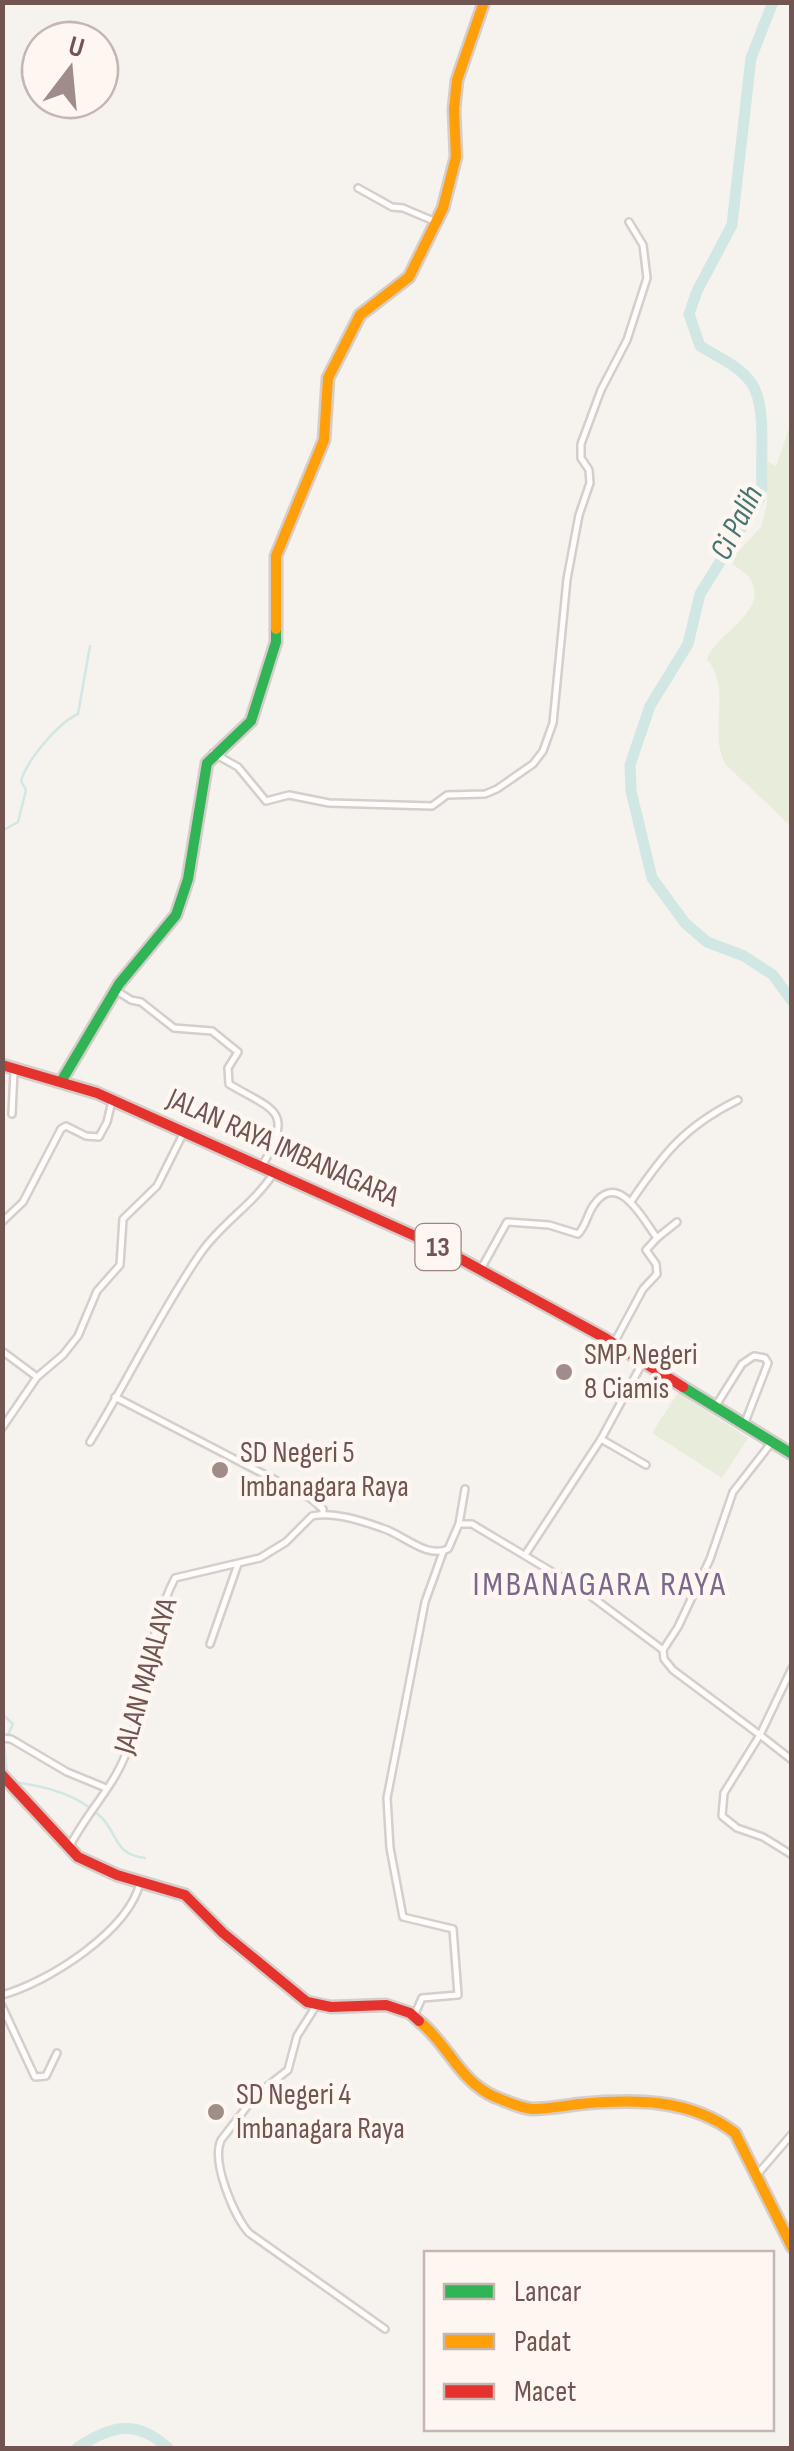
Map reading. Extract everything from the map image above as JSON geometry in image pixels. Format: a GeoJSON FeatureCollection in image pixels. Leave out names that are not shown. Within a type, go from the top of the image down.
{"type":"FeatureCollection","features":[{"type":"Feature","properties":{"kind":"main road"},"geometry":{"type":"LineString","coordinates":[[62,1080],[117,990],[178,910],[189,874],[201,788],[213,753],[251,721],[274,650],[278,626],[276,556],[324,440],[326,389],[333,364],[360,315],[409,277],[436,222],[449,190],[456,157],[456,80],[484,2]]}},
{"type":"Feature","properties":{"kind":"main road","name":"JALAN RAYA IMBANAGARA"},"geometry":{"type":"LineString","coordinates":[[8,1067],[62,1080],[112,1099],[481,1269],[614,1343],[792,1454]]}},
{"type":"Feature","properties":{"kind":"main road"},"geometry":{"type":"LineString","coordinates":[[2,1775],[69,1848],[89,1864],[185,1896],[296,1995],[316,2006],[401,2008],[435,2033],[469,2081],[491,2095],[529,2109],[636,2101],[685,2106],[730,2128],[792,2247]]}},
{"type":"Feature","properties":{"kind":"street"},"geometry":{"type":"LineString","coordinates":[[358,188],[392,207],[436,222]]}},
{"type":"Feature","properties":{"kind":"street"},"geometry":{"type":"LineString","coordinates":[[213,753],[238,767],[266,801],[293,795],[329,804],[432,806],[447,795],[486,794],[538,758],[553,723],[567,579],[591,476],[581,458],[581,444],[601,390],[627,340],[646,278],[643,246],[629,222]]}},
{"type":"Feature","properties":{"kind":"street"},"geometry":{"type":"LineString","coordinates":[[117,990],[130,1000],[141,1002],[174,1028],[212,1031],[237,1050],[227,1074],[229,1084],[273,1108],[277,1118],[277,1135],[262,1166]]}},
{"type":"Feature","properties":{"kind":"street"},"geometry":{"type":"LineString","coordinates":[[8,1067],[12,1114]]}},
{"type":"Feature","properties":{"kind":"street"},"geometry":{"type":"LineString","coordinates":[[2,1222],[23,1202],[61,1128],[99,1136],[108,1122],[112,1099]]}},
{"type":"Feature","properties":{"kind":"street"},"geometry":{"type":"LineString","coordinates":[[632,1200],[671,1145],[704,1118],[738,1100]]}},
{"type":"Feature","properties":{"kind":"street"},"geometry":{"type":"LineString","coordinates":[[2,1428],[37,1377],[64,1355],[78,1336],[97,1291],[120,1266],[123,1219],[157,1186],[184,1131]]}},
{"type":"Feature","properties":{"kind":"street"},"geometry":{"type":"LineString","coordinates":[[90,1442],[114,1396],[212,1238],[256,1198],[274,1171]]}},
{"type":"Feature","properties":{"kind":"street"},"geometry":{"type":"LineString","coordinates":[[481,1269],[507,1222],[549,1225],[578,1234],[595,1202],[617,1194],[632,1200],[657,1238]]}},
{"type":"Feature","properties":{"kind":"street"},"geometry":{"type":"LineString","coordinates":[[614,1343],[643,1288],[657,1274],[656,1264],[646,1250],[677,1222]]}},
{"type":"Feature","properties":{"kind":"street"},"geometry":{"type":"LineString","coordinates":[[2,1350],[37,1377]]}},
{"type":"Feature","properties":{"kind":"street"},"geometry":{"type":"LineString","coordinates":[[715,1407],[742,1364],[754,1356],[765,1358],[768,1363],[744,1425]]}},
{"type":"Feature","properties":{"kind":"street"},"geometry":{"type":"LineString","coordinates":[[525,1555],[600,1439],[643,1362]]}},
{"type":"Feature","properties":{"kind":"street"},"geometry":{"type":"LineString","coordinates":[[114,1396],[310,1498],[323,1509],[323,1514],[383,1528],[418,1546],[443,1552]]}},
{"type":"Feature","properties":{"kind":"street"},"geometry":{"type":"LineString","coordinates":[[600,1439],[646,1466]]}},
{"type":"Feature","properties":{"kind":"street"},"geometry":{"type":"LineString","coordinates":[[772,1442],[733,1492],[710,1559],[663,1650],[664,1659],[673,1670],[792,1760]]}},
{"type":"Feature","properties":{"kind":"street"},"geometry":{"type":"LineString","coordinates":[[414,2016],[422,1998],[458,1996],[453,1929],[403,1917],[387,1819],[391,1773],[424,1606],[443,1552],[459,1524],[465,1490]]}},
{"type":"Feature","properties":{"kind":"street","name":"JALAN MAJALAYA"},"geometry":{"type":"LineString","coordinates":[[69,1848],[128,1748],[173,1582],[186,1573],[238,1564],[275,1550],[312,1516],[323,1514]]}},
{"type":"Feature","properties":{"kind":"street"},"geometry":{"type":"LineString","coordinates":[[459,1524],[478,1526],[525,1555],[663,1650]]}},
{"type":"Feature","properties":{"kind":"street"},"geometry":{"type":"LineString","coordinates":[[210,1644],[238,1564]]}},
{"type":"Feature","properties":{"kind":"street"},"geometry":{"type":"LineString","coordinates":[[792,1668],[760,1735],[724,1793],[722,1816],[737,1828],[763,1836],[792,1855]]}},
{"type":"Feature","properties":{"kind":"street"},"geometry":{"type":"LineString","coordinates":[[5,1738],[106,1788]]}},
{"type":"Feature","properties":{"kind":"street"},"geometry":{"type":"LineString","coordinates":[[2,1994],[37,1984],[78,1957],[120,1918],[138,1893],[140,1883]]}},
{"type":"Feature","properties":{"kind":"street"},"geometry":{"type":"LineString","coordinates":[[2,2006],[35,2077],[46,2076],[56,2052]]}},
{"type":"Feature","properties":{"kind":"street"},"geometry":{"type":"LineString","coordinates":[[316,2006],[297,2036],[288,2070],[247,2104],[220,2140],[220,2168],[240,2224],[247,2231],[385,2329]]}},
{"type":"Feature","properties":{"kind":"street"},"geometry":{"type":"LineString","coordinates":[[756,2176],[792,2134]]}},
{"type":"Feature","properties":{"kind":"green space"},"geometry":{"type":"Polygon","coordinates":[[[791,423],[791,826],[726,765],[719,739],[718,684],[707,659],[753,602],[751,580],[733,564],[733,557],[761,527],[767,504],[766,461],[776,466],[791,423]]]}},
{"type":"Feature","properties":{"kind":"green space"},"geometry":{"type":"Polygon","coordinates":[[[678,1393],[748,1438],[722,1478],[652,1433],[678,1393]]]}},
{"type":"Feature","properties":{"kind":"waterway","name":"Ci Palih"},"geometry":{"type":"LineString","coordinates":[[773,2],[751,58],[732,225],[689,314],[700,346],[741,372],[757,394],[762,488],[760,498],[700,594],[688,644],[650,706],[630,765],[631,791],[652,878],[685,923],[707,942],[744,956],[773,975],[792,1001]]}},
{"type":"Feature","properties":{"kind":"waterway"},"geometry":{"type":"LineString","coordinates":[[2,831],[18,822],[26,790],[21,781],[36,753],[78,714],[90,646]]}},
{"type":"Feature","properties":{"kind":"waterway"},"geometry":{"type":"LineString","coordinates":[[2,1714],[13,1724],[4,1743],[7,1775]]}},
{"type":"Feature","properties":{"kind":"waterway"},"geometry":{"type":"LineString","coordinates":[[11,1782],[46,1788],[80,1801],[100,1816],[122,1848],[145,1858]]}},
{"type":"Feature","properties":{"kind":"waterway"},"geometry":{"type":"LineString","coordinates":[[77,2448],[101,2434],[123,2428],[145,2432],[168,2448]]}},
{"type":"Feature","properties":{"kind":"traffic: fast"},"geometry":{"type":"LineString","coordinates":[[62,1080],[119,984],[176,915],[188,879],[207,763],[251,721],[276,642],[276,629]]}},
{"type":"Feature","properties":{"kind":"traffic: fast"},"geometry":{"type":"LineString","coordinates":[[683,1387],[792,1454]]}},
{"type":"Feature","properties":{"kind":"traffic: slow"},"geometry":{"type":"LineString","coordinates":[[276,629],[276,556],[324,440],[328,378],[360,315],[409,277],[443,208],[456,157],[457,80],[484,2]]}},
{"type":"Feature","properties":{"kind":"traffic: slow"},"geometry":{"type":"LineString","coordinates":[[419,2021],[472,2082],[518,2106],[538,2109],[640,2102],[680,2107],[718,2122],[735,2133],[792,2247]]}},
{"type":"Feature","properties":{"kind":"traffic: jam"},"geometry":{"type":"LineString","coordinates":[[2,1065],[97,1093],[435,1245],[605,1338],[683,1387]]}},
{"type":"Feature","properties":{"kind":"traffic: jam"},"geometry":{"type":"LineString","coordinates":[[2,1775],[78,1857],[117,1875],[185,1895],[223,1933],[307,2002],[331,2007],[386,2005],[410,2013],[419,2021]]}},
{"type":"Feature","properties":{"kind":"place","name":"SMP Negeri 8 Ciamis"},"geometry":{"type":"Point","coordinates":[564,1372]}},
{"type":"Feature","properties":{"kind":"place","name":"SD Negeri 5 Imbanagara Raya"},"geometry":{"type":"Point","coordinates":[220,1470]}},
{"type":"Feature","properties":{"kind":"place","name":"SD Negeri 4 Imbanagara Raya"},"geometry":{"type":"Point","coordinates":[216,2112]}},
{"type":"Feature","properties":{"kind":"district","name":"IMBANAGARA RAYA"},"geometry":{"type":"Point","coordinates":[600,1584]}}]}
